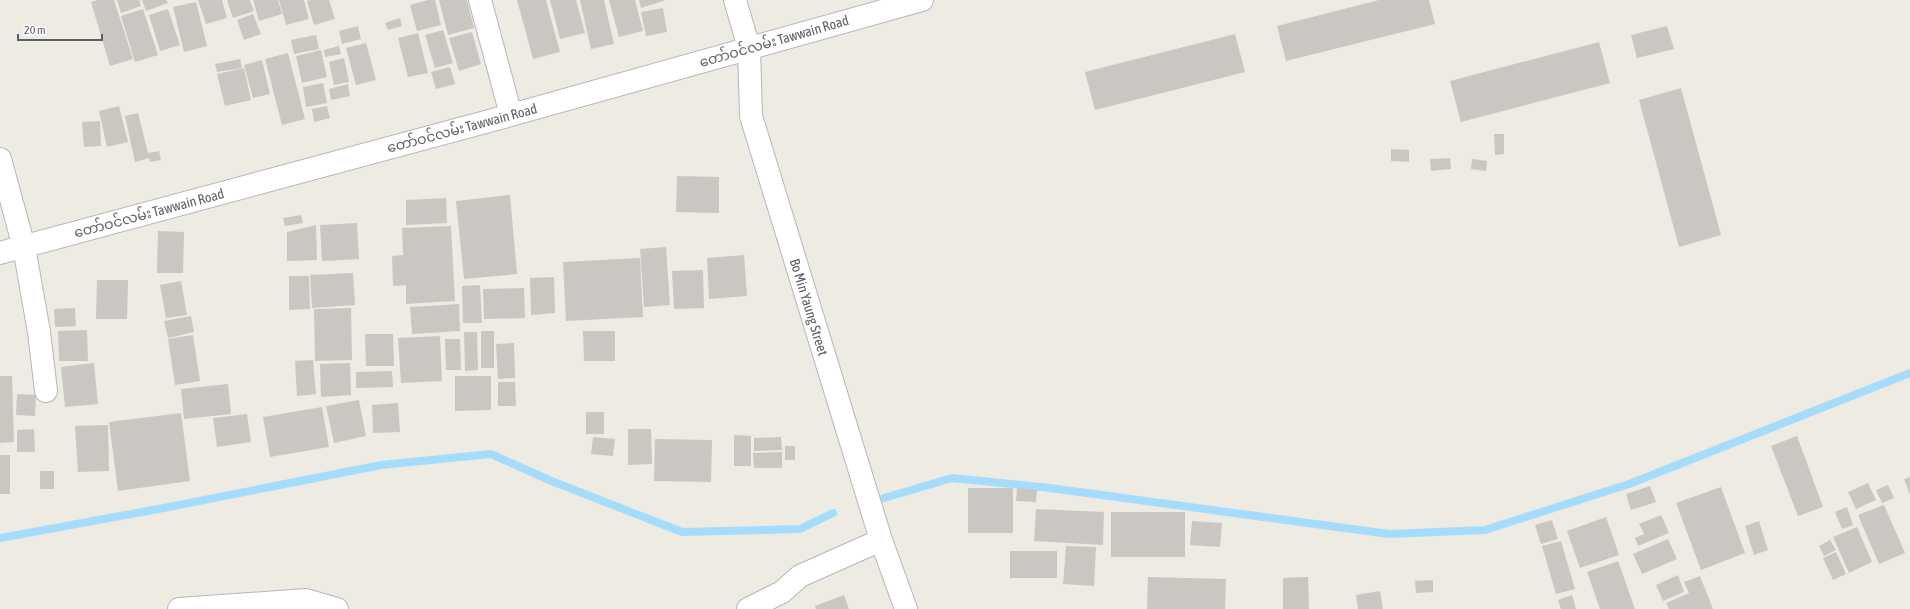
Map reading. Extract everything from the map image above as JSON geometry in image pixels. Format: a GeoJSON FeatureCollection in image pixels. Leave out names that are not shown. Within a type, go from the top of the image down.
{"type":"FeatureCollection","features":[{"type":"Feature","properties":{"kind":"street"},"geometry":{"type":"LineString","coordinates":[[480,0],[511,115]]}},
{"type":"Feature","properties":{"kind":"street","name":"Bo Min Yaung Street"},"geometry":{"type":"LineString","coordinates":[[735,0],[749,48],[751,116],[881,540],[906,609]]}},
{"type":"Feature","properties":{"kind":"street","name":"တော်ဝင်လမ်း Tawwain Road"},"geometry":{"type":"LineString","coordinates":[[0,253],[511,115],[922,0]]}},
{"type":"Feature","properties":{"kind":"street"},"geometry":{"type":"LineString","coordinates":[[0,159],[24,247],[39,332],[46,391]]}},
{"type":"Feature","properties":{"kind":"street"},"geometry":{"type":"LineString","coordinates":[[748,609],[782,592],[800,576],[881,540]]}},
{"type":"Feature","properties":{"kind":"street"},"geometry":{"type":"LineString","coordinates":[[179,609],[306,600],[336,609]]}},
{"type":"Feature","properties":{"kind":"building"},"geometry":{"type":"Polygon","coordinates":[[[98,0],[114,0],[133,59],[110,66],[91,2],[98,0]]]}},
{"type":"Feature","properties":{"kind":"building"},"geometry":{"type":"Polygon","coordinates":[[[117,0],[139,0],[141,6],[121,13],[117,0]]]}},
{"type":"Feature","properties":{"kind":"building"},"geometry":{"type":"Polygon","coordinates":[[[142,0],[166,0],[168,3],[146,11],[142,0]]]}},
{"type":"Feature","properties":{"kind":"building"},"geometry":{"type":"Polygon","coordinates":[[[198,0],[222,0],[227,18],[206,24],[198,0]]]}},
{"type":"Feature","properties":{"kind":"building"},"geometry":{"type":"Polygon","coordinates":[[[227,0],[250,0],[254,11],[233,18],[227,0]]]}},
{"type":"Feature","properties":{"kind":"building"},"geometry":{"type":"Polygon","coordinates":[[[253,0],[278,0],[282,14],[259,21],[253,0]]]}},
{"type":"Feature","properties":{"kind":"building"},"geometry":{"type":"Polygon","coordinates":[[[279,0],[304,0],[309,19],[286,25],[279,0]]]}},
{"type":"Feature","properties":{"kind":"building"},"geometry":{"type":"Polygon","coordinates":[[[329,0],[335,19],[314,25],[307,1],[329,0]]]}},
{"type":"Feature","properties":{"kind":"building"},"geometry":{"type":"Polygon","coordinates":[[[428,0],[435,0],[441,25],[417,31],[410,5],[428,0]]]}},
{"type":"Feature","properties":{"kind":"building"},"geometry":{"type":"Polygon","coordinates":[[[439,0],[467,0],[474,28],[448,35],[439,0]]]}},
{"type":"Feature","properties":{"kind":"building"},"geometry":{"type":"Polygon","coordinates":[[[517,0],[546,0],[560,52],[533,59],[517,0]]]}},
{"type":"Feature","properties":{"kind":"building"},"geometry":{"type":"Polygon","coordinates":[[[550,0],[576,0],[585,33],[560,39],[550,0]]]}},
{"type":"Feature","properties":{"kind":"building"},"geometry":{"type":"Polygon","coordinates":[[[580,0],[604,0],[614,44],[591,49],[580,0]]]}},
{"type":"Feature","properties":{"kind":"building"},"geometry":{"type":"Polygon","coordinates":[[[609,0],[635,0],[643,31],[619,37],[609,0]]]}},
{"type":"Feature","properties":{"kind":"building"},"geometry":{"type":"Polygon","coordinates":[[[639,0],[666,0],[641,8],[639,0]]]}},
{"type":"Feature","properties":{"kind":"building"},"geometry":{"type":"Polygon","coordinates":[[[1379,0],[1429,0],[1435,24],[1286,61],[1277,26],[1379,0]]]}},
{"type":"Feature","properties":{"kind":"building"},"geometry":{"type":"Polygon","coordinates":[[[196,2],[207,46],[184,52],[173,7],[196,2]]]}},
{"type":"Feature","properties":{"kind":"building"},"geometry":{"type":"Polygon","coordinates":[[[663,8],[667,32],[646,36],[641,12],[663,8]]]}},
{"type":"Feature","properties":{"kind":"building"},"geometry":{"type":"Polygon","coordinates":[[[143,9],[158,55],[135,62],[121,16],[143,9]]]}},
{"type":"Feature","properties":{"kind":"building"},"geometry":{"type":"Polygon","coordinates":[[[168,9],[180,45],[160,51],[149,15],[168,9]]]}},
{"type":"Feature","properties":{"kind":"building"},"geometry":{"type":"Polygon","coordinates":[[[253,14],[261,34],[244,40],[237,20],[253,14]]]}},
{"type":"Feature","properties":{"kind":"building"},"geometry":{"type":"Polygon","coordinates":[[[400,18],[402,26],[388,30],[385,23],[400,18]]]}},
{"type":"Feature","properties":{"kind":"building"},"geometry":{"type":"Polygon","coordinates":[[[358,26],[361,39],[342,44],[339,31],[358,26]]]}},
{"type":"Feature","properties":{"kind":"building"},"geometry":{"type":"Polygon","coordinates":[[[1667,26],[1674,49],[1637,58],[1631,35],[1667,26]]]}},
{"type":"Feature","properties":{"kind":"building"},"geometry":{"type":"Polygon","coordinates":[[[443,30],[453,63],[435,68],[425,35],[443,30]]]}},
{"type":"Feature","properties":{"kind":"building"},"geometry":{"type":"Polygon","coordinates":[[[472,32],[481,64],[459,71],[449,38],[472,32]]]}},
{"type":"Feature","properties":{"kind":"building"},"geometry":{"type":"Polygon","coordinates":[[[418,33],[428,73],[408,77],[398,38],[418,33]]]}},
{"type":"Feature","properties":{"kind":"building"},"geometry":{"type":"Polygon","coordinates":[[[1235,34],[1245,72],[1095,110],[1085,72],[1235,34]]]}},
{"type":"Feature","properties":{"kind":"building"},"geometry":{"type":"Polygon","coordinates":[[[316,35],[319,49],[294,54],[291,40],[316,35]]]}},
{"type":"Feature","properties":{"kind":"building"},"geometry":{"type":"Polygon","coordinates":[[[1599,42],[1610,83],[1461,122],[1450,81],[1599,42]]]}},
{"type":"Feature","properties":{"kind":"building"},"geometry":{"type":"Polygon","coordinates":[[[366,43],[376,80],[356,85],[346,48],[366,43]]]}},
{"type":"Feature","properties":{"kind":"building"},"geometry":{"type":"Polygon","coordinates":[[[339,46],[341,54],[325,57],[324,50],[339,46]]]}},
{"type":"Feature","properties":{"kind":"building"},"geometry":{"type":"Polygon","coordinates":[[[321,50],[327,77],[302,83],[296,56],[321,50]]]}},
{"type":"Feature","properties":{"kind":"building"},"geometry":{"type":"Polygon","coordinates":[[[288,53],[305,119],[282,125],[265,59],[288,53]]]}},
{"type":"Feature","properties":{"kind":"building"},"geometry":{"type":"Polygon","coordinates":[[[344,58],[349,82],[334,85],[329,62],[344,58]]]}},
{"type":"Feature","properties":{"kind":"building"},"geometry":{"type":"Polygon","coordinates":[[[240,59],[242,68],[217,72],[215,64],[240,59]]]}},
{"type":"Feature","properties":{"kind":"building"},"geometry":{"type":"Polygon","coordinates":[[[262,60],[270,94],[253,98],[244,65],[262,60]]]}},
{"type":"Feature","properties":{"kind":"building"},"geometry":{"type":"Polygon","coordinates":[[[450,67],[455,84],[436,89],[431,72],[450,67]]]}},
{"type":"Feature","properties":{"kind":"building"},"geometry":{"type":"Polygon","coordinates":[[[244,68],[251,100],[225,106],[217,74],[244,68]]]}},
{"type":"Feature","properties":{"kind":"building"},"geometry":{"type":"Polygon","coordinates":[[[323,83],[327,103],[306,107],[303,87],[323,83]]]}},
{"type":"Feature","properties":{"kind":"building"},"geometry":{"type":"Polygon","coordinates":[[[348,84],[350,96],[331,100],[329,89],[348,84]]]}},
{"type":"Feature","properties":{"kind":"building"},"geometry":{"type":"Polygon","coordinates":[[[1681,88],[1721,235],[1679,247],[1639,100],[1681,88]]]}},
{"type":"Feature","properties":{"kind":"building"},"geometry":{"type":"Polygon","coordinates":[[[119,106],[128,142],[107,147],[99,111],[119,106]]]}},
{"type":"Feature","properties":{"kind":"building"},"geometry":{"type":"Polygon","coordinates":[[[327,106],[330,118],[314,122],[312,109],[327,106]]]}},
{"type":"Feature","properties":{"kind":"building"},"geometry":{"type":"Polygon","coordinates":[[[138,113],[148,153],[159,151],[161,160],[150,162],[149,158],[135,162],[125,116],[138,113]]]}},
{"type":"Feature","properties":{"kind":"building"},"geometry":{"type":"Polygon","coordinates":[[[100,121],[101,146],[84,147],[82,122],[100,121]]]}},
{"type":"Feature","properties":{"kind":"building"},"geometry":{"type":"Polygon","coordinates":[[[1494,134],[1504,134],[1504,154],[1495,155],[1494,134]]]}},
{"type":"Feature","properties":{"kind":"building"},"geometry":{"type":"Polygon","coordinates":[[[1391,149],[1409,150],[1409,162],[1391,161],[1391,149]]]}},
{"type":"Feature","properties":{"kind":"building"},"geometry":{"type":"Polygon","coordinates":[[[1450,158],[1451,169],[1431,171],[1430,159],[1450,158]]]}},
{"type":"Feature","properties":{"kind":"building"},"geometry":{"type":"Polygon","coordinates":[[[1472,159],[1487,161],[1486,171],[1471,169],[1472,159]]]}},
{"type":"Feature","properties":{"kind":"building"},"geometry":{"type":"Polygon","coordinates":[[[677,176],[719,177],[719,213],[676,212],[677,176]]]}},
{"type":"Feature","properties":{"kind":"building"},"geometry":{"type":"Polygon","coordinates":[[[510,195],[517,274],[464,279],[456,201],[510,195]]]}},
{"type":"Feature","properties":{"kind":"building"},"geometry":{"type":"Polygon","coordinates":[[[446,198],[447,223],[406,225],[406,200],[446,198]]]}},
{"type":"Feature","properties":{"kind":"building"},"geometry":{"type":"Polygon","coordinates":[[[301,215],[303,223],[285,226],[283,218],[301,215]]]}},
{"type":"Feature","properties":{"kind":"building"},"geometry":{"type":"Polygon","coordinates":[[[357,223],[359,259],[322,261],[320,225],[357,223]]]}},
{"type":"Feature","properties":{"kind":"building"},"geometry":{"type":"Polygon","coordinates":[[[316,225],[317,260],[287,261],[287,232],[316,225]]]}},
{"type":"Feature","properties":{"kind":"building"},"geometry":{"type":"Polygon","coordinates":[[[451,226],[455,301],[406,304],[406,285],[393,286],[392,256],[403,255],[402,228],[451,226]]]}},
{"type":"Feature","properties":{"kind":"building"},"geometry":{"type":"Polygon","coordinates":[[[158,231],[184,232],[183,273],[157,273],[158,231]]]}},
{"type":"Feature","properties":{"kind":"building"},"geometry":{"type":"Polygon","coordinates":[[[666,247],[670,305],[644,307],[640,249],[666,247]]]}},
{"type":"Feature","properties":{"kind":"building"},"geometry":{"type":"Polygon","coordinates":[[[744,255],[747,296],[709,299],[707,258],[744,255]]]}},
{"type":"Feature","properties":{"kind":"building"},"geometry":{"type":"Polygon","coordinates":[[[640,258],[643,317],[566,321],[563,262],[640,258]]]}},
{"type":"Feature","properties":{"kind":"building"},"geometry":{"type":"Polygon","coordinates":[[[703,270],[704,308],[674,309],[672,271],[703,270]]]}},
{"type":"Feature","properties":{"kind":"building"},"geometry":{"type":"Polygon","coordinates":[[[353,273],[355,305],[312,308],[310,275],[353,273]]]}},
{"type":"Feature","properties":{"kind":"building"},"geometry":{"type":"Polygon","coordinates":[[[289,276],[309,276],[310,309],[289,310],[289,276]]]}},
{"type":"Feature","properties":{"kind":"building"},"geometry":{"type":"Polygon","coordinates":[[[554,277],[555,313],[531,315],[530,278],[554,277]]]}},
{"type":"Feature","properties":{"kind":"building"},"geometry":{"type":"Polygon","coordinates":[[[97,280],[128,280],[127,319],[96,319],[97,280]]]}},
{"type":"Feature","properties":{"kind":"building"},"geometry":{"type":"Polygon","coordinates":[[[181,281],[187,315],[166,318],[160,285],[181,281]]]}},
{"type":"Feature","properties":{"kind":"building"},"geometry":{"type":"Polygon","coordinates":[[[480,285],[482,323],[463,323],[462,286],[480,285]]]}},
{"type":"Feature","properties":{"kind":"building"},"geometry":{"type":"Polygon","coordinates":[[[524,288],[525,318],[484,319],[483,289],[524,288]]]}},
{"type":"Feature","properties":{"kind":"building"},"geometry":{"type":"Polygon","coordinates":[[[459,304],[460,331],[412,334],[410,307],[459,304]]]}},
{"type":"Feature","properties":{"kind":"building"},"geometry":{"type":"Polygon","coordinates":[[[75,308],[76,326],[55,327],[54,309],[75,308]]]}},
{"type":"Feature","properties":{"kind":"building"},"geometry":{"type":"Polygon","coordinates":[[[351,308],[352,360],[315,361],[314,309],[351,308]]]}},
{"type":"Feature","properties":{"kind":"building"},"geometry":{"type":"Polygon","coordinates":[[[191,316],[194,332],[168,338],[164,321],[191,316]]]}},
{"type":"Feature","properties":{"kind":"building"},"geometry":{"type":"Polygon","coordinates":[[[87,330],[88,361],[59,361],[58,331],[87,330]]]}},
{"type":"Feature","properties":{"kind":"building"},"geometry":{"type":"Polygon","coordinates":[[[481,331],[494,331],[494,368],[481,368],[481,331]]]}},
{"type":"Feature","properties":{"kind":"building"},"geometry":{"type":"Polygon","coordinates":[[[583,331],[615,331],[615,361],[584,361],[583,331]]]}},
{"type":"Feature","properties":{"kind":"building"},"geometry":{"type":"Polygon","coordinates":[[[464,332],[477,332],[478,370],[465,371],[464,332]]]}},
{"type":"Feature","properties":{"kind":"building"},"geometry":{"type":"Polygon","coordinates":[[[365,334],[393,334],[394,366],[366,366],[365,334]]]}},
{"type":"Feature","properties":{"kind":"building"},"geometry":{"type":"Polygon","coordinates":[[[193,335],[200,381],[175,385],[168,339],[193,335]]]}},
{"type":"Feature","properties":{"kind":"building"},"geometry":{"type":"Polygon","coordinates":[[[440,336],[442,381],[401,383],[398,338],[440,336]]]}},
{"type":"Feature","properties":{"kind":"building"},"geometry":{"type":"Polygon","coordinates":[[[445,339],[460,339],[461,370],[446,370],[445,339]]]}},
{"type":"Feature","properties":{"kind":"building"},"geometry":{"type":"Polygon","coordinates":[[[514,343],[515,378],[498,379],[496,344],[514,343]]]}},
{"type":"Feature","properties":{"kind":"building"},"geometry":{"type":"Polygon","coordinates":[[[313,360],[316,394],[297,396],[295,361],[313,360]]]}},
{"type":"Feature","properties":{"kind":"building"},"geometry":{"type":"Polygon","coordinates":[[[94,363],[98,404],[65,407],[61,367],[94,363]]]}},
{"type":"Feature","properties":{"kind":"building"},"geometry":{"type":"Polygon","coordinates":[[[350,363],[351,395],[321,397],[320,364],[350,363]]]}},
{"type":"Feature","properties":{"kind":"building"},"geometry":{"type":"Polygon","coordinates":[[[392,371],[393,387],[356,388],[356,372],[392,371]]]}},
{"type":"Feature","properties":{"kind":"building"},"geometry":{"type":"Polygon","coordinates":[[[0,376],[12,376],[14,442],[0,443],[0,376]]]}},
{"type":"Feature","properties":{"kind":"building"},"geometry":{"type":"Polygon","coordinates":[[[455,376],[491,376],[491,410],[455,411],[455,376]]]}},
{"type":"Feature","properties":{"kind":"building"},"geometry":{"type":"Polygon","coordinates":[[[498,382],[515,382],[516,406],[498,406],[498,382]]]}},
{"type":"Feature","properties":{"kind":"building"},"geometry":{"type":"Polygon","coordinates":[[[228,384],[231,414],[184,419],[181,389],[228,384]]]}},
{"type":"Feature","properties":{"kind":"building"},"geometry":{"type":"Polygon","coordinates":[[[17,394],[36,395],[35,416],[16,415],[17,394]]]}},
{"type":"Feature","properties":{"kind":"building"},"geometry":{"type":"Polygon","coordinates":[[[359,400],[366,436],[334,443],[326,406],[359,400]]]}},
{"type":"Feature","properties":{"kind":"building"},"geometry":{"type":"Polygon","coordinates":[[[398,403],[400,432],[373,433],[372,405],[398,403]]]}},
{"type":"Feature","properties":{"kind":"building"},"geometry":{"type":"Polygon","coordinates":[[[322,407],[329,447],[270,457],[263,417],[322,407]]]}},
{"type":"Feature","properties":{"kind":"building"},"geometry":{"type":"Polygon","coordinates":[[[586,412],[604,412],[604,434],[586,434],[586,412]]]}},
{"type":"Feature","properties":{"kind":"building"},"geometry":{"type":"Polygon","coordinates":[[[181,413],[190,481],[118,491],[109,422],[181,413]]]}},
{"type":"Feature","properties":{"kind":"building"},"geometry":{"type":"Polygon","coordinates":[[[247,414],[251,442],[217,447],[213,418],[247,414]]]}},
{"type":"Feature","properties":{"kind":"building"},"geometry":{"type":"Polygon","coordinates":[[[108,425],[109,471],[78,472],[75,426],[108,425]]]}},
{"type":"Feature","properties":{"kind":"building"},"geometry":{"type":"Polygon","coordinates":[[[34,429],[35,452],[17,452],[17,430],[34,429]]]}},
{"type":"Feature","properties":{"kind":"building"},"geometry":{"type":"Polygon","coordinates":[[[628,429],[651,429],[652,464],[628,465],[628,429]]]}},
{"type":"Feature","properties":{"kind":"building"},"geometry":{"type":"Polygon","coordinates":[[[734,435],[751,436],[751,466],[734,466],[734,435]]]}},
{"type":"Feature","properties":{"kind":"building"},"geometry":{"type":"Polygon","coordinates":[[[1797,436],[1823,507],[1798,516],[1771,446],[1797,436]]]}},
{"type":"Feature","properties":{"kind":"building"},"geometry":{"type":"Polygon","coordinates":[[[593,437],[615,439],[613,456],[591,454],[593,437]]]}},
{"type":"Feature","properties":{"kind":"building"},"geometry":{"type":"Polygon","coordinates":[[[781,437],[782,450],[754,451],[754,438],[781,437]]]}},
{"type":"Feature","properties":{"kind":"building"},"geometry":{"type":"Polygon","coordinates":[[[655,439],[712,440],[711,482],[654,481],[655,439]]]}},
{"type":"Feature","properties":{"kind":"building"},"geometry":{"type":"Polygon","coordinates":[[[785,446],[795,446],[795,460],[785,460],[785,446]]]}},
{"type":"Feature","properties":{"kind":"building"},"geometry":{"type":"Polygon","coordinates":[[[782,452],[782,468],[754,468],[753,453],[782,452]]]}},
{"type":"Feature","properties":{"kind":"building"},"geometry":{"type":"Polygon","coordinates":[[[0,455],[10,455],[10,494],[0,494],[0,455]]]}},
{"type":"Feature","properties":{"kind":"building"},"geometry":{"type":"Polygon","coordinates":[[[40,471],[54,471],[54,489],[40,489],[40,471]]]}},
{"type":"Feature","properties":{"kind":"building"},"geometry":{"type":"Polygon","coordinates":[[[1910,477],[1910,495],[1904,479],[1910,477]]]}},
{"type":"Feature","properties":{"kind":"building"},"geometry":{"type":"Polygon","coordinates":[[[1868,483],[1876,500],[1856,509],[1848,492],[1868,483]]]}},
{"type":"Feature","properties":{"kind":"building"},"geometry":{"type":"Polygon","coordinates":[[[1888,485],[1894,498],[1882,503],[1876,490],[1888,485]]]}},
{"type":"Feature","properties":{"kind":"building"},"geometry":{"type":"Polygon","coordinates":[[[1650,486],[1656,502],[1631,510],[1626,494],[1650,486]]]}},
{"type":"Feature","properties":{"kind":"building"},"geometry":{"type":"Polygon","coordinates":[[[1721,487],[1745,553],[1701,570],[1676,503],[1721,487]]]}},
{"type":"Feature","properties":{"kind":"building"},"geometry":{"type":"Polygon","coordinates":[[[968,488],[1013,488],[1013,533],[968,533],[968,488]]]}},
{"type":"Feature","properties":{"kind":"building"},"geometry":{"type":"Polygon","coordinates":[[[1017,488],[1037,490],[1036,502],[1016,501],[1017,488]]]}},
{"type":"Feature","properties":{"kind":"building"},"geometry":{"type":"Polygon","coordinates":[[[1884,505],[1905,553],[1879,564],[1858,515],[1884,505]]]}},
{"type":"Feature","properties":{"kind":"building"},"geometry":{"type":"Polygon","coordinates":[[[1847,507],[1853,525],[1842,529],[1835,512],[1847,507]]]}},
{"type":"Feature","properties":{"kind":"building"},"geometry":{"type":"Polygon","coordinates":[[[1036,509],[1104,512],[1103,545],[1034,541],[1036,509]]]}},
{"type":"Feature","properties":{"kind":"building"},"geometry":{"type":"Polygon","coordinates":[[[1111,512],[1185,512],[1185,557],[1111,557],[1111,512]]]}},
{"type":"Feature","properties":{"kind":"building"},"geometry":{"type":"Polygon","coordinates":[[[1661,515],[1669,533],[1638,546],[1635,538],[1644,534],[1639,524],[1661,515]]]}},
{"type":"Feature","properties":{"kind":"building"},"geometry":{"type":"Polygon","coordinates":[[[1606,517],[1619,555],[1580,568],[1567,531],[1606,517]]]}},
{"type":"Feature","properties":{"kind":"building"},"geometry":{"type":"Polygon","coordinates":[[[1552,520],[1558,539],[1541,544],[1535,525],[1552,520]]]}},
{"type":"Feature","properties":{"kind":"building"},"geometry":{"type":"Polygon","coordinates":[[[1192,521],[1222,523],[1220,547],[1190,545],[1192,521]]]}},
{"type":"Feature","properties":{"kind":"building"},"geometry":{"type":"Polygon","coordinates":[[[1759,521],[1768,550],[1754,555],[1745,526],[1759,521]]]}},
{"type":"Feature","properties":{"kind":"building"},"geometry":{"type":"Polygon","coordinates":[[[1857,527],[1872,562],[1849,573],[1833,537],[1857,527]]]}},
{"type":"Feature","properties":{"kind":"building"},"geometry":{"type":"Polygon","coordinates":[[[1668,539],[1677,559],[1642,574],[1633,554],[1668,539]]]}},
{"type":"Feature","properties":{"kind":"building"},"geometry":{"type":"Polygon","coordinates":[[[1830,540],[1836,550],[1824,556],[1819,546],[1830,540]]]}},
{"type":"Feature","properties":{"kind":"building"},"geometry":{"type":"Polygon","coordinates":[[[1561,541],[1575,589],[1556,594],[1542,546],[1561,541]]]}},
{"type":"Feature","properties":{"kind":"building"},"geometry":{"type":"Polygon","coordinates":[[[1066,546],[1096,547],[1094,586],[1063,584],[1066,546]]]}},
{"type":"Feature","properties":{"kind":"building"},"geometry":{"type":"Polygon","coordinates":[[[1010,551],[1057,551],[1057,578],[1010,578],[1010,551]]]}},
{"type":"Feature","properties":{"kind":"building"},"geometry":{"type":"Polygon","coordinates":[[[1836,552],[1846,574],[1833,580],[1823,558],[1836,552]]]}},
{"type":"Feature","properties":{"kind":"building"},"geometry":{"type":"Polygon","coordinates":[[[1618,561],[1635,609],[1600,609],[1587,572],[1618,561]]]}},
{"type":"Feature","properties":{"kind":"building"},"geometry":{"type":"Polygon","coordinates":[[[1678,575],[1684,592],[1663,601],[1656,585],[1678,575]]]}},
{"type":"Feature","properties":{"kind":"building"},"geometry":{"type":"Polygon","coordinates":[[[1700,576],[1713,609],[1669,609],[1666,603],[1689,593],[1684,582],[1700,576]]]}},
{"type":"Feature","properties":{"kind":"building"},"geometry":{"type":"Polygon","coordinates":[[[1148,577],[1226,579],[1225,609],[1147,609],[1148,577]]]}},
{"type":"Feature","properties":{"kind":"building"},"geometry":{"type":"Polygon","coordinates":[[[1308,577],[1309,609],[1283,609],[1283,578],[1308,577]]]}},
{"type":"Feature","properties":{"kind":"building"},"geometry":{"type":"Polygon","coordinates":[[[1433,580],[1433,592],[1416,593],[1415,581],[1433,580]]]}},
{"type":"Feature","properties":{"kind":"building"},"geometry":{"type":"Polygon","coordinates":[[[1380,591],[1383,609],[1358,609],[1356,595],[1380,591]]]}},
{"type":"Feature","properties":{"kind":"building"},"geometry":{"type":"Polygon","coordinates":[[[844,595],[849,609],[816,609],[815,606],[844,595]]]}},
{"type":"Feature","properties":{"kind":"building"},"geometry":{"type":"Polygon","coordinates":[[[1572,595],[1576,609],[1561,609],[1558,600],[1572,595]]]}},
{"type":"Feature","properties":{"kind":"waterway"},"geometry":{"type":"LineString","coordinates":[[884,498],[952,478],[1050,488],[1389,534],[1485,530],[1629,484],[1910,373]]}},
{"type":"Feature","properties":{"kind":"waterway"},"geometry":{"type":"LineString","coordinates":[[0,538],[169,507],[381,465],[491,454],[554,482],[682,532],[800,529],[833,513]]}}]}
